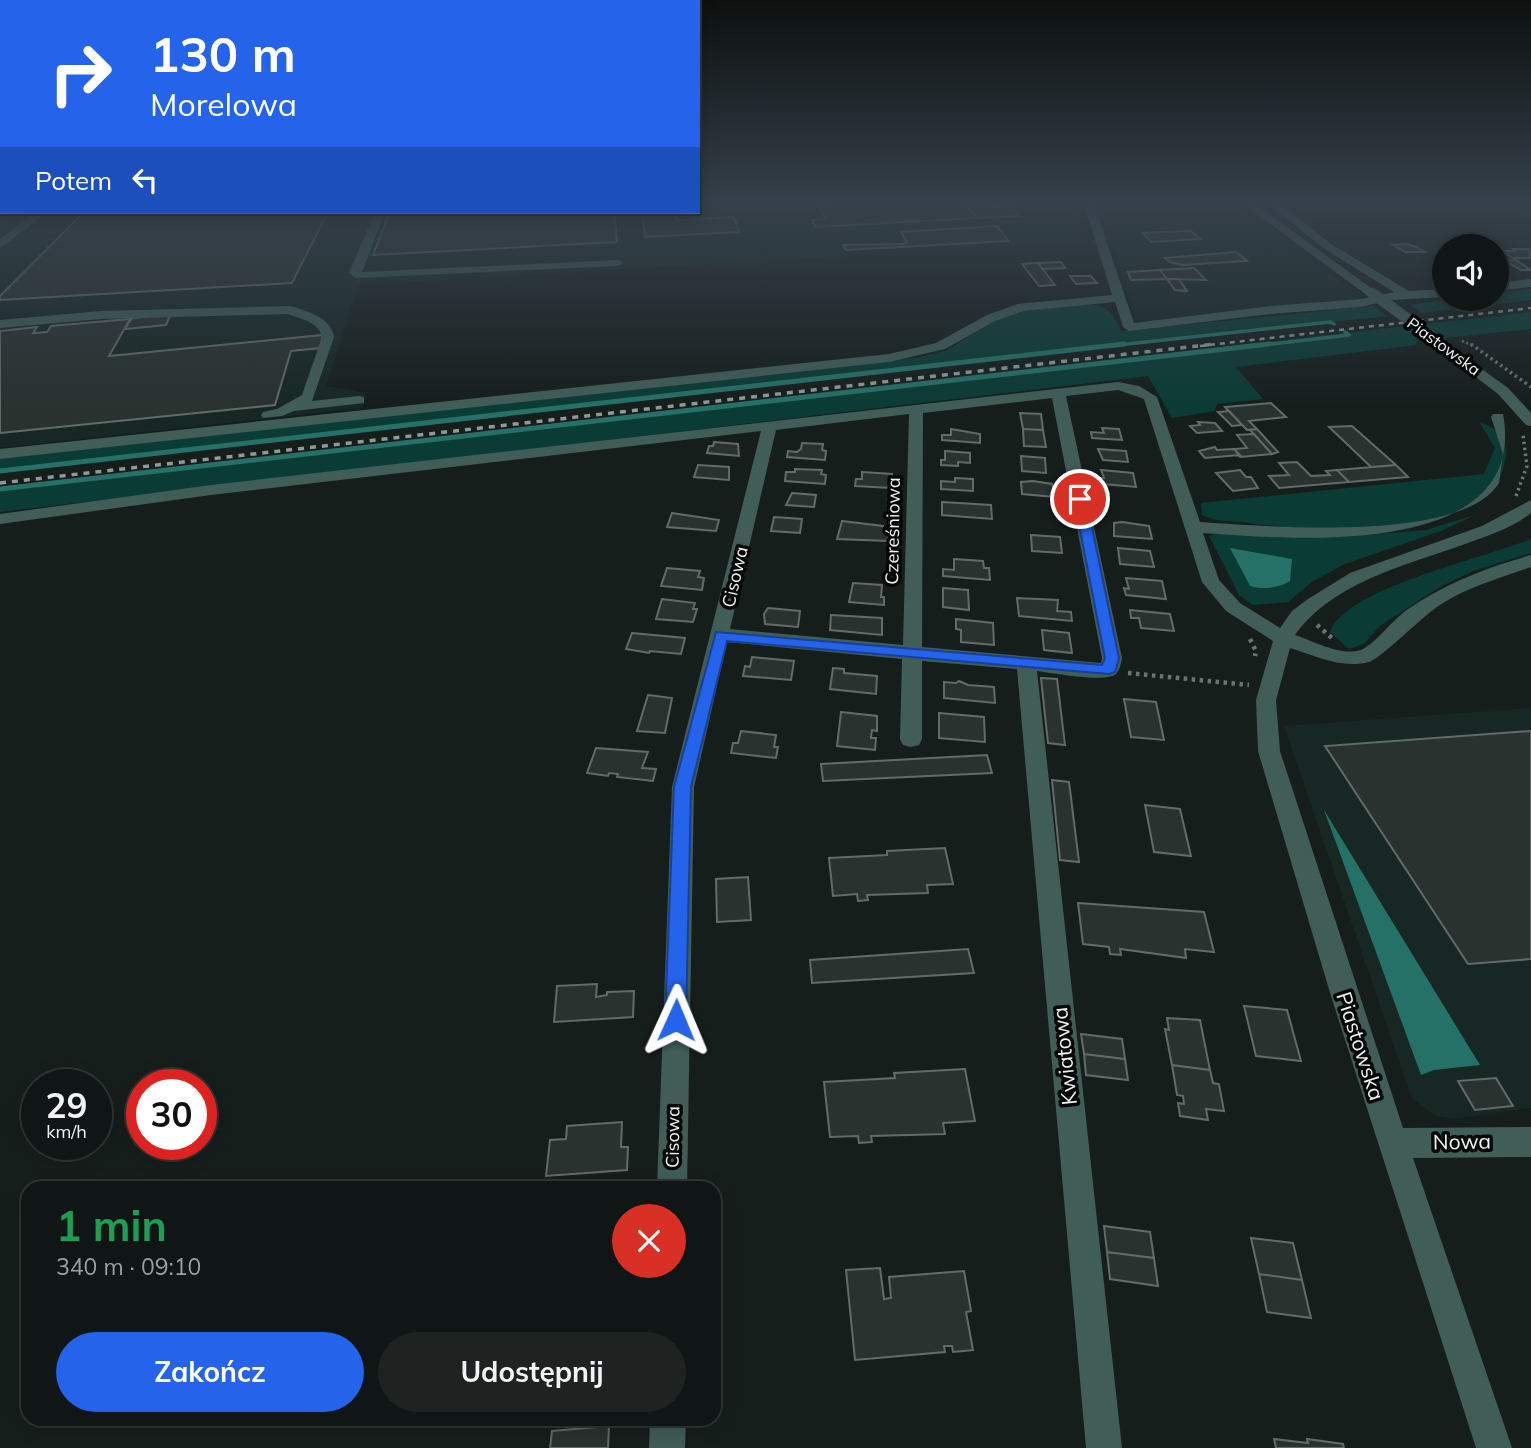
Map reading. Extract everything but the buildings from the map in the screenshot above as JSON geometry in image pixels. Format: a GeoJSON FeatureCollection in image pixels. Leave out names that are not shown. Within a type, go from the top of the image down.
{"type":"FeatureCollection","features":[{"type":"Feature","properties":{"kind":"street"},"geometry":{"type":"LineString","coordinates":[[356,272],[360,276],[448,272]]}},
{"type":"Feature","properties":{"kind":"street"},"geometry":{"type":"LineString","coordinates":[[1109,272],[1129,327],[1432,294]]}},
{"type":"Feature","properties":{"kind":"street","name":"Piastowska"},"geometry":{"type":"LineString","coordinates":[[1342,272],[1503,391],[1525,424]]}},
{"type":"Feature","properties":{"kind":"street"},"geometry":{"type":"LineString","coordinates":[[1371,272],[1413,296]]}},
{"type":"Feature","properties":{"kind":"street"},"geometry":{"type":"LineString","coordinates":[[1509,285],[1531,282]]}},
{"type":"Feature","properties":{"kind":"street"},"geometry":{"type":"LineString","coordinates":[[0,454],[889,358],[940,346],[991,318],[1014,309],[1041,304],[1117,298]]}},
{"type":"Feature","properties":{"kind":"street"},"geometry":{"type":"LineString","coordinates":[[0,324],[293,303],[318,321],[327,330],[328,337],[308,397],[295,407]]}},
{"type":"Feature","properties":{"kind":"street"},"geometry":{"type":"LineString","coordinates":[[0,519],[211,490],[1118,386],[1144,392],[1153,405],[1211,582],[1220,594],[1251,621],[1283,638],[1342,658],[1367,656],[1411,616],[1437,598],[1464,585],[1531,561]]}},
{"type":"Feature","properties":{"kind":"street"},"geometry":{"type":"LineString","coordinates":[[721,635],[1104,671],[1110,668],[1112,658],[1058,392]]}},
{"type":"Feature","properties":{"kind":"street"},"geometry":{"type":"LineString","coordinates":[[0,444],[270,415],[295,407],[359,400]]}},
{"type":"Feature","properties":{"kind":"street","name":"Czereśniowa"},"geometry":{"type":"LineString","coordinates":[[911,739],[916,409]]}},
{"type":"Feature","properties":{"kind":"street"},"geometry":{"type":"LineString","coordinates":[[1193,527],[1346,532],[1401,529],[1447,522],[1481,509],[1502,493],[1511,474],[1508,438],[1498,416]]}},
{"type":"Feature","properties":{"kind":"street","name":"Cisowa"},"geometry":{"type":"LineString","coordinates":[[673,1181],[683,787],[771,425]]}},
{"type":"Feature","properties":{"kind":"street","name":"Piastowska"},"geometry":{"type":"LineString","coordinates":[[1494,1448],[1392,1143],[1269,751],[1266,700],[1283,638],[1299,616],[1356,577],[1489,530],[1514,518],[1531,505]]}},
{"type":"Feature","properties":{"kind":"street","name":"Kwiatowa"},"geometry":{"type":"LineString","coordinates":[[1026,664],[1104,1448]]}},
{"type":"Feature","properties":{"kind":"street","name":"Nowa"},"geometry":{"type":"LineString","coordinates":[[1392,1143],[1531,1142]]}},
{"type":"Feature","properties":{"kind":"street"},"geometry":{"type":"LineString","coordinates":[[667,1448],[668,1426]]}},
{"type":"Feature","properties":{"kind":"path"},"geometry":{"type":"LineString","coordinates":[[1508,501],[1516,495],[1525,479],[1530,461],[1525,424]]}},
{"type":"Feature","properties":{"kind":"path"},"geometry":{"type":"LineString","coordinates":[[1104,671],[1249,685]]}},
{"type":"Feature","properties":{"kind":"shaded area"},"geometry":{"type":"Polygon","coordinates":[[[0,272],[585,272],[359,285],[326,386],[366,393],[362,408],[0,448],[0,272]]]}},
{"type":"Feature","properties":{"kind":"shaded area"},"geometry":{"type":"Polygon","coordinates":[[[1120,272],[1326,272],[1362,298],[1137,322],[1120,272]]]}},
{"type":"Feature","properties":{"kind":"shaded area"},"geometry":{"type":"Polygon","coordinates":[[[1531,289],[1531,300],[1509,303],[1509,292],[1531,289]]]}},
{"type":"Feature","properties":{"kind":"shaded area"},"geometry":{"type":"Polygon","coordinates":[[[1432,302],[1432,311],[1439,311],[1422,313],[1410,305],[1432,302]]]}},
{"type":"Feature","properties":{"kind":"shaded area"},"geometry":{"type":"Polygon","coordinates":[[[1087,304],[1109,311],[1121,331],[1374,306],[1387,316],[0,473],[0,459],[920,357],[947,350],[992,322],[1025,311],[1087,304]]]}},
{"type":"Feature","properties":{"kind":"shaded area"},"geometry":{"type":"Polygon","coordinates":[[[1531,312],[1531,329],[1416,341],[1417,345],[1236,367],[1263,399],[1217,404],[1215,411],[1172,418],[1148,376],[0,512],[0,490],[745,401],[1531,312]]]}},
{"type":"Feature","properties":{"kind":"shaded area"},"geometry":{"type":"Polygon","coordinates":[[[1480,423],[1493,428],[1499,434],[1506,449],[1506,457],[1490,492],[1465,509],[1431,520],[1349,528],[1274,526],[1219,520],[1202,515],[1201,503],[1484,474],[1495,448],[1480,423]]]}},
{"type":"Feature","properties":{"kind":"shaded area"},"geometry":{"type":"Polygon","coordinates":[[[1475,515],[1441,531],[1345,564],[1313,581],[1288,602],[1253,605],[1239,595],[1209,536],[1217,533],[1366,535],[1425,530],[1475,515]]]}},
{"type":"Feature","properties":{"kind":"shaded area"},"geometry":{"type":"Polygon","coordinates":[[[1531,539],[1531,553],[1473,571],[1440,587],[1380,626],[1364,644],[1349,649],[1330,632],[1341,616],[1362,601],[1389,588],[1531,539]]]}},
{"type":"Feature","properties":{"kind":"shaded area"},"geometry":{"type":"Polygon","coordinates":[[[1230,548],[1292,559],[1290,581],[1271,588],[1250,586],[1230,548]]]}},
{"type":"Feature","properties":{"kind":"shaded area"},"geometry":{"type":"Polygon","coordinates":[[[1531,708],[1531,1108],[1453,1119],[1436,1116],[1412,1099],[1284,726],[1531,708]]]}},
{"type":"Feature","properties":{"kind":"shaded area"},"geometry":{"type":"Polygon","coordinates":[[[1324,810],[1480,1065],[1434,1070],[1421,1075],[1324,810]]]}},
{"type":"Feature","properties":{"kind":"waterway"},"geometry":{"type":"LineString","coordinates":[[1109,346],[1330,322],[1334,324]]}},
{"type":"Feature","properties":{"kind":"waterway"},"geometry":{"type":"LineString","coordinates":[[1254,346],[1349,335],[1345,332]]}},
{"type":"Feature","properties":{"kind":"waterway"},"geometry":{"type":"LineString","coordinates":[[0,471],[1124,344]]}},
{"type":"Feature","properties":{"kind":"waterway"},"geometry":{"type":"LineString","coordinates":[[0,489],[1269,344]]}},
{"type":"Feature","properties":{"kind":"railway"},"geometry":{"type":"LineString","coordinates":[[1200,346],[1531,308]]}},
{"type":"Feature","properties":{"kind":"railway"},"geometry":{"type":"LineString","coordinates":[[0,483],[1215,344]]}},
{"type":"Feature","properties":{"kind":"route"},"geometry":{"type":"LineString","coordinates":[[676,1020],[683,787],[721,635],[1104,671],[1110,668],[1112,658],[1080,499]]}}]}
